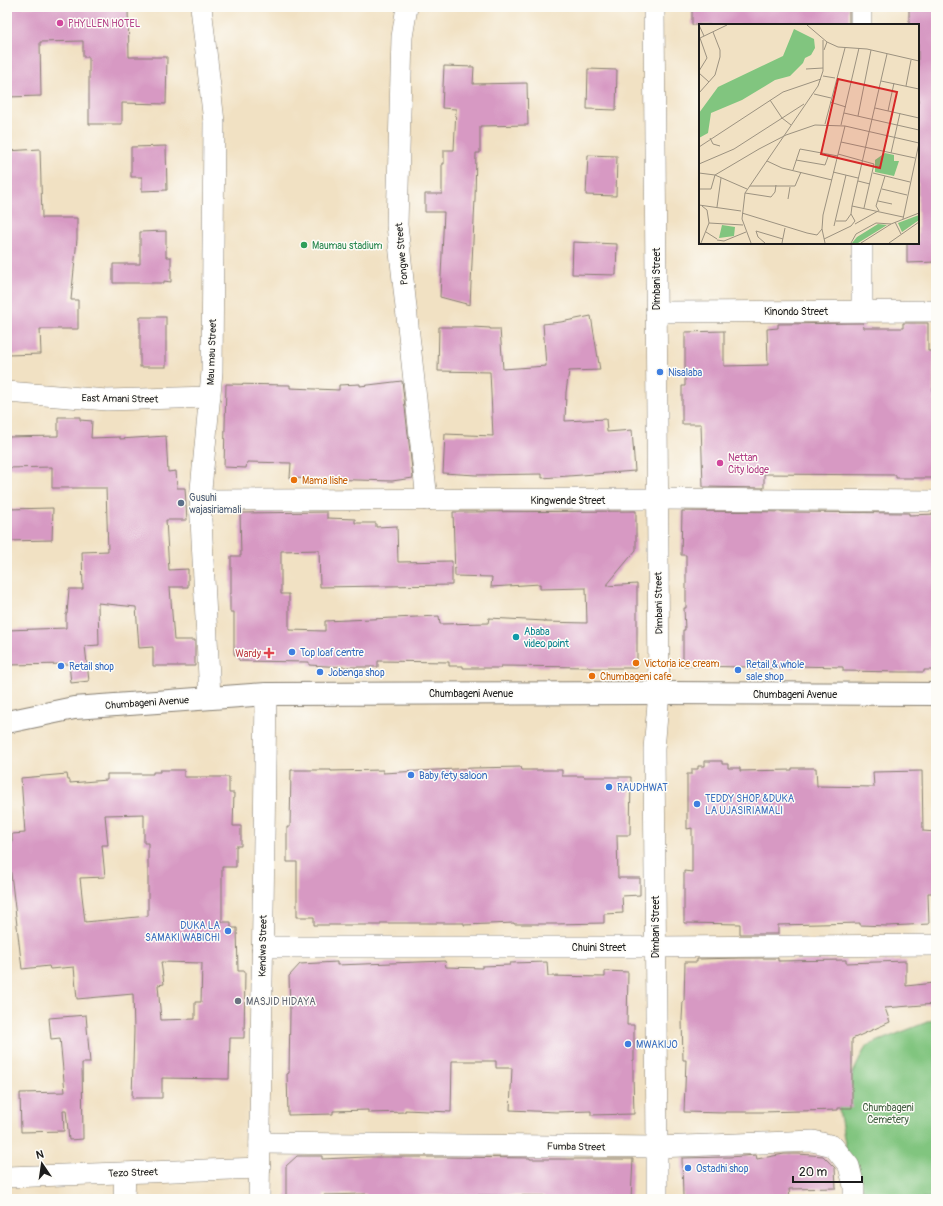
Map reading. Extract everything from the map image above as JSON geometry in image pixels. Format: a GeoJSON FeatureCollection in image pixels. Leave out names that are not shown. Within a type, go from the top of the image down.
{"type":"FeatureCollection","features":[{"type":"Feature","properties":{"kind":"street","name":"Mau mau Street"},"geometry":{"type":"LineString","coordinates":[[201,7],[214,122],[212,372],[200,500],[210,697]]}},
{"type":"Feature","properties":{"kind":"street","name":"Pongwe Street"},"geometry":{"type":"LineString","coordinates":[[407,7],[402,37],[397,225],[427,500]]}},
{"type":"Feature","properties":{"kind":"street","name":"Dimbani Street"},"geometry":{"type":"LineString","coordinates":[[654,7],[659,693],[654,749],[657,1199]]}},
{"type":"Feature","properties":{"kind":"street"},"geometry":{"type":"LineString","coordinates":[[861,7],[861,24]]}},
{"type":"Feature","properties":{"kind":"street"},"geometry":{"type":"LineString","coordinates":[[862,244],[862,311]]}},
{"type":"Feature","properties":{"kind":"street","name":"Kinondo Street"},"geometry":{"type":"LineString","coordinates":[[656,312],[936,311]]}},
{"type":"Feature","properties":{"kind":"street","name":"East Amani Street"},"geometry":{"type":"LineString","coordinates":[[7,392],[107,400],[210,397]]}},
{"type":"Feature","properties":{"kind":"street","name":"Kingwende Street"},"geometry":{"type":"LineString","coordinates":[[200,500],[657,499],[936,501]]}},
{"type":"Feature","properties":{"kind":"street","name":"Chumbageni Avenue"},"geometry":{"type":"LineString","coordinates":[[7,722],[74,708],[266,694],[936,694]]}},
{"type":"Feature","properties":{"kind":"street","name":"Kendwa Street"},"geometry":{"type":"LineString","coordinates":[[259,1199],[266,694]]}},
{"type":"Feature","properties":{"kind":"street","name":"Chuini Street"},"geometry":{"type":"LineString","coordinates":[[262,947],[936,945]]}},
{"type":"Feature","properties":{"kind":"street","name":"Fumba Street"},"geometry":{"type":"LineString","coordinates":[[260,1143],[657,1147],[813,1141],[833,1146],[849,1166],[854,1186],[854,1199]]}},
{"type":"Feature","properties":{"kind":"street","name":"Tezo Street"},"geometry":{"type":"LineString","coordinates":[[7,1177],[260,1168]]}},
{"type":"Feature","properties":{"kind":"street"},"geometry":{"type":"LineString","coordinates":[[124,1199],[125,1173]]}},
{"type":"Feature","properties":{"kind":"green space","name":"Chumbageni Cemetery"},"geometry":{"type":"Polygon","coordinates":[[[936,1017],[936,1199],[869,1199],[849,1166],[838,1104],[866,1046],[935,1019],[936,1017]]]}},
{"type":"Feature","properties":{"kind":"building"},"geometry":{"type":"Polygon","coordinates":[[[7,7],[128,7],[129,57],[167,57],[166,104],[122,103],[122,124],[89,124],[89,57],[83,57],[83,41],[40,42],[41,96],[7,97],[7,7]]]}},
{"type":"Feature","properties":{"kind":"building"},"geometry":{"type":"Polygon","coordinates":[[[692,7],[849,7],[849,24],[692,25],[692,7]]]}},
{"type":"Feature","properties":{"kind":"building"},"geometry":{"type":"Polygon","coordinates":[[[909,7],[936,7],[936,262],[907,263],[907,244],[919,244],[919,24],[909,24],[909,7]]]}},
{"type":"Feature","properties":{"kind":"building"},"geometry":{"type":"Polygon","coordinates":[[[444,66],[474,67],[473,84],[527,83],[528,125],[480,126],[480,153],[476,153],[470,305],[440,297],[444,212],[425,212],[425,194],[442,194],[442,164],[444,164],[444,150],[454,150],[456,109],[442,108],[444,66]]]}},
{"type":"Feature","properties":{"kind":"building"},"geometry":{"type":"Polygon","coordinates":[[[588,69],[617,70],[616,110],[587,109],[588,69]]]}},
{"type":"Feature","properties":{"kind":"building"},"geometry":{"type":"Polygon","coordinates":[[[166,146],[167,190],[142,191],[142,177],[131,177],[131,147],[166,146]]]}},
{"type":"Feature","properties":{"kind":"building"},"geometry":{"type":"Polygon","coordinates":[[[40,149],[42,218],[77,218],[77,239],[71,300],[78,300],[78,329],[40,329],[41,354],[7,355],[7,151],[40,149]]]}},
{"type":"Feature","properties":{"kind":"building"},"geometry":{"type":"Polygon","coordinates":[[[588,155],[617,156],[616,196],[586,195],[588,155]]]}},
{"type":"Feature","properties":{"kind":"building"},"geometry":{"type":"Polygon","coordinates":[[[166,231],[166,257],[171,257],[171,282],[113,283],[113,264],[140,264],[140,232],[166,231]]]}},
{"type":"Feature","properties":{"kind":"building"},"geometry":{"type":"Polygon","coordinates":[[[573,242],[617,244],[616,275],[572,274],[573,242]]]}},
{"type":"Feature","properties":{"kind":"building"},"geometry":{"type":"Polygon","coordinates":[[[591,316],[600,370],[569,371],[566,392],[565,421],[606,419],[607,432],[632,430],[635,471],[542,478],[542,474],[476,475],[443,473],[445,434],[493,436],[490,372],[438,371],[439,327],[500,329],[503,369],[546,366],[543,324],[591,316]]]}},
{"type":"Feature","properties":{"kind":"building"},"geometry":{"type":"Polygon","coordinates":[[[140,317],[166,317],[166,367],[140,367],[140,317]]]}},
{"type":"Feature","properties":{"kind":"building"},"geometry":{"type":"Polygon","coordinates":[[[863,323],[864,328],[903,328],[903,323],[928,323],[928,351],[934,351],[933,392],[935,392],[934,401],[936,401],[935,424],[933,423],[933,478],[896,478],[896,475],[764,474],[764,488],[703,487],[701,424],[682,424],[682,386],[685,386],[685,332],[724,331],[724,366],[768,365],[767,329],[778,328],[778,324],[863,323]]]}},
{"type":"Feature","properties":{"kind":"building"},"geometry":{"type":"Polygon","coordinates":[[[402,381],[413,478],[392,481],[290,478],[291,463],[247,462],[246,468],[224,467],[226,384],[290,385],[290,388],[339,390],[339,385],[360,384],[360,386],[402,381]]]}},
{"type":"Feature","properties":{"kind":"building"},"geometry":{"type":"Polygon","coordinates":[[[58,417],[80,417],[80,420],[92,421],[91,438],[120,437],[120,439],[166,436],[168,472],[176,471],[177,488],[185,488],[187,520],[166,520],[169,570],[188,569],[188,587],[170,587],[174,640],[195,640],[195,666],[153,666],[153,647],[139,648],[136,607],[98,603],[99,645],[85,646],[89,681],[71,683],[69,664],[7,665],[7,630],[66,628],[69,589],[83,589],[82,552],[108,551],[106,488],[52,488],[52,467],[7,468],[7,437],[58,436],[58,417]]]}},
{"type":"Feature","properties":{"kind":"building"},"geometry":{"type":"Polygon","coordinates":[[[53,508],[52,540],[7,541],[7,509],[53,508]]]}},
{"type":"Feature","properties":{"kind":"building"},"geometry":{"type":"Polygon","coordinates":[[[636,511],[636,550],[606,586],[637,584],[637,668],[501,666],[501,668],[463,668],[463,666],[449,666],[449,662],[378,661],[378,667],[343,667],[309,665],[309,662],[240,661],[234,654],[234,612],[230,612],[231,556],[241,556],[240,513],[327,512],[327,518],[355,519],[355,523],[376,523],[376,527],[397,526],[398,562],[452,561],[452,585],[320,587],[319,550],[281,551],[281,594],[289,594],[289,630],[325,631],[325,621],[439,616],[440,624],[488,623],[489,618],[587,623],[586,588],[540,589],[540,584],[491,587],[492,577],[455,576],[453,512],[636,511]]]}},
{"type":"Feature","properties":{"kind":"building"},"geometry":{"type":"Polygon","coordinates":[[[682,511],[909,513],[909,515],[936,514],[936,670],[924,670],[924,672],[901,672],[843,671],[843,667],[794,666],[794,668],[748,669],[748,667],[683,666],[683,630],[685,630],[684,608],[686,608],[686,555],[681,555],[682,511]]]}},
{"type":"Feature","properties":{"kind":"building"},"geometry":{"type":"Polygon","coordinates":[[[705,761],[722,761],[722,764],[728,764],[728,768],[740,768],[740,771],[816,768],[817,786],[874,787],[873,772],[922,771],[923,831],[936,832],[936,893],[928,893],[929,924],[888,926],[860,925],[860,923],[778,925],[778,934],[740,934],[740,924],[684,923],[684,871],[692,872],[692,828],[687,829],[687,774],[692,774],[692,769],[698,769],[698,766],[705,766],[705,761]]]}},
{"type":"Feature","properties":{"kind":"building"},"geometry":{"type":"Polygon","coordinates":[[[521,767],[522,770],[562,770],[562,776],[631,777],[630,835],[617,835],[618,878],[640,878],[640,895],[622,896],[623,913],[604,914],[604,923],[556,924],[514,923],[464,925],[464,923],[381,923],[381,925],[314,925],[314,917],[297,917],[297,862],[287,862],[287,827],[290,827],[291,770],[383,770],[383,773],[521,767]]]}},
{"type":"Feature","properties":{"kind":"building"},"geometry":{"type":"Polygon","coordinates":[[[160,770],[184,770],[184,777],[229,777],[229,793],[234,793],[233,826],[241,826],[241,846],[236,846],[236,867],[222,867],[222,922],[231,922],[231,928],[237,928],[238,971],[245,971],[244,1038],[230,1038],[229,1079],[162,1078],[162,1098],[132,1098],[134,1030],[133,994],[77,999],[74,967],[50,969],[49,966],[22,969],[10,865],[7,866],[7,844],[12,843],[12,834],[25,833],[21,778],[67,774],[70,783],[107,780],[107,774],[153,774],[153,772],[160,772],[160,770]],[[144,814],[105,815],[108,845],[102,845],[105,877],[80,878],[85,922],[148,916],[148,843],[144,843],[144,814]],[[161,962],[164,984],[158,985],[161,1020],[195,1019],[195,1002],[201,1002],[202,963],[161,962]]]}},
{"type":"Feature","properties":{"kind":"building"},"geometry":{"type":"Polygon","coordinates":[[[778,958],[778,961],[846,960],[846,963],[906,961],[906,986],[934,983],[935,1004],[885,1008],[890,1022],[852,1039],[852,1108],[838,1108],[838,1110],[725,1113],[684,1112],[686,1060],[683,1060],[682,1019],[685,962],[697,962],[697,959],[778,958]]]}},
{"type":"Feature","properties":{"kind":"building"},"geometry":{"type":"Polygon","coordinates":[[[445,961],[446,967],[482,968],[482,966],[510,965],[510,963],[547,962],[548,976],[605,977],[605,971],[628,972],[627,1025],[634,1025],[634,1114],[591,1115],[591,1111],[556,1112],[510,1110],[512,1068],[496,1068],[496,1061],[452,1061],[451,1112],[405,1110],[405,1112],[368,1113],[368,1110],[333,1111],[333,1114],[288,1115],[287,1074],[289,1073],[289,976],[300,964],[337,962],[337,965],[445,961]]]}},
{"type":"Feature","properties":{"kind":"building"},"geometry":{"type":"Polygon","coordinates":[[[86,1015],[90,1063],[82,1063],[83,1139],[69,1140],[66,1110],[63,1110],[64,1131],[21,1132],[20,1093],[65,1092],[60,1038],[51,1039],[49,1018],[86,1015]]]}},
{"type":"Feature","properties":{"kind":"building"},"geometry":{"type":"Polygon","coordinates":[[[784,1154],[823,1156],[835,1168],[836,1188],[789,1189],[790,1199],[683,1198],[682,1158],[756,1155],[757,1159],[784,1154]]]}},
{"type":"Feature","properties":{"kind":"building"},"geometry":{"type":"Polygon","coordinates":[[[297,1156],[322,1156],[322,1159],[366,1157],[442,1157],[633,1159],[631,1199],[544,1199],[544,1196],[473,1195],[420,1196],[420,1199],[366,1199],[366,1194],[324,1195],[324,1199],[286,1199],[286,1166],[297,1156]]]}},
{"type":"Feature","properties":{"kind":"place","name":"PHYLLEN HOTEL"},"geometry":{"type":"Point","coordinates":[60,23]}},
{"type":"Feature","properties":{"kind":"place","name":"Maumau stadium"},"geometry":{"type":"Point","coordinates":[304,245]}},
{"type":"Feature","properties":{"kind":"place","name":"Nisalaba"},"geometry":{"type":"Point","coordinates":[660,372]}},
{"type":"Feature","properties":{"kind":"place","name":"Nettan City lodge"},"geometry":{"type":"Point","coordinates":[720,463]}},
{"type":"Feature","properties":{"kind":"place","name":"Mama lishe"},"geometry":{"type":"Point","coordinates":[294,480]}},
{"type":"Feature","properties":{"kind":"place","name":"Gusuhi wajasiriamali"},"geometry":{"type":"Point","coordinates":[181,503]}},
{"type":"Feature","properties":{"kind":"place","name":"Ababa video point"},"geometry":{"type":"Point","coordinates":[516,637]}},
{"type":"Feature","properties":{"kind":"place","name":"Top loaf centre"},"geometry":{"type":"Point","coordinates":[292,652]}},
{"type":"Feature","properties":{"kind":"place","name":"Wardy"},"geometry":{"type":"Point","coordinates":[269,653]}},
{"type":"Feature","properties":{"kind":"place","name":"Victoria ice cream"},"geometry":{"type":"Point","coordinates":[636,663]}},
{"type":"Feature","properties":{"kind":"place","name":"Retail shop"},"geometry":{"type":"Point","coordinates":[61,666]}},
{"type":"Feature","properties":{"kind":"place","name":"Retail & whole sale shop"},"geometry":{"type":"Point","coordinates":[738,670]}},
{"type":"Feature","properties":{"kind":"place","name":"Jobenga shop"},"geometry":{"type":"Point","coordinates":[320,672]}},
{"type":"Feature","properties":{"kind":"place","name":"Chumbageni cafe"},"geometry":{"type":"Point","coordinates":[592,676]}},
{"type":"Feature","properties":{"kind":"place","name":"Baby fety saloon"},"geometry":{"type":"Point","coordinates":[411,775]}},
{"type":"Feature","properties":{"kind":"place","name":"RAUDHWAT"},"geometry":{"type":"Point","coordinates":[609,787]}},
{"type":"Feature","properties":{"kind":"place","name":"TEDDY SHOP &DUKA LA UJASIRIAMALI"},"geometry":{"type":"Point","coordinates":[697,804]}},
{"type":"Feature","properties":{"kind":"place","name":"DUKA LA SAMAKI WABICHI"},"geometry":{"type":"Point","coordinates":[228,931]}},
{"type":"Feature","properties":{"kind":"place","name":"MASJID HIDAYA"},"geometry":{"type":"Point","coordinates":[238,1001]}},
{"type":"Feature","properties":{"kind":"place","name":"MWAKIJO"},"geometry":{"type":"Point","coordinates":[628,1044]}},
{"type":"Feature","properties":{"kind":"place","name":"Ostadhi shop"},"geometry":{"type":"Point","coordinates":[688,1168]}}]}
